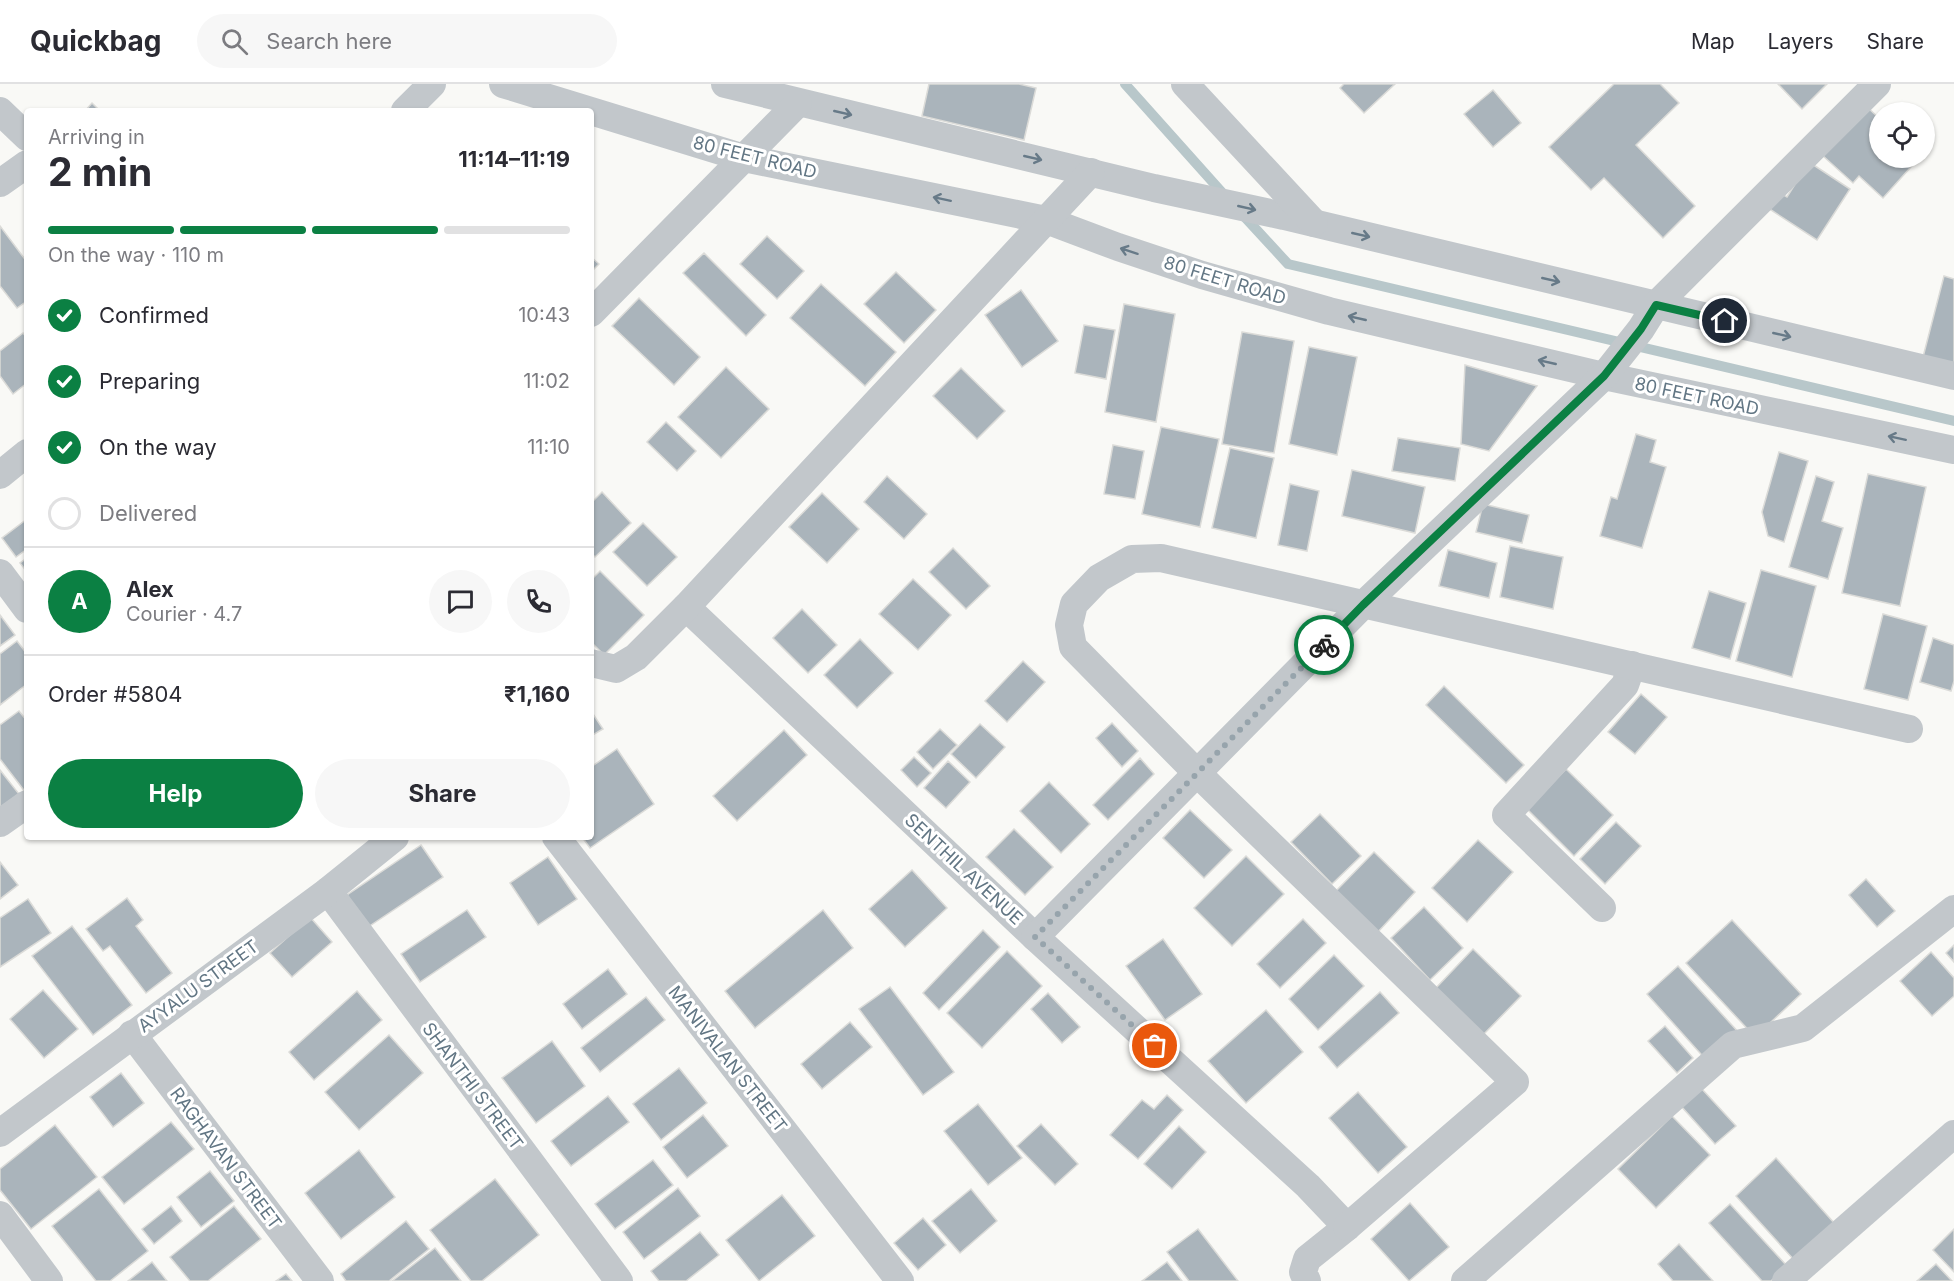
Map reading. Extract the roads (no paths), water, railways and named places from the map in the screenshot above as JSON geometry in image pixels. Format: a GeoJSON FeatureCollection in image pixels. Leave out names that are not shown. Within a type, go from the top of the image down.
{"type":"FeatureCollection","features":[{"type":"Feature","properties":{"kind":"street"},"geometry":{"type":"LineString","coordinates":[[408,108],[432,84]]}},
{"type":"Feature","properties":{"kind":"street","name":"80 FEET ROAD"},"geometry":{"type":"LineString","coordinates":[[503,84],[581,108]]}},
{"type":"Feature","properties":{"kind":"street"},"geometry":{"type":"LineString","coordinates":[[725,84],[1154,188],[1314,223],[1648,317],[1954,376]]}},
{"type":"Feature","properties":{"kind":"street"},"geometry":{"type":"LineString","coordinates":[[1185,84],[1314,223]]}},
{"type":"Feature","properties":{"kind":"street"},"geometry":{"type":"LineString","coordinates":[[1035,937],[1363,605],[1610,370],[1648,317],[1877,84]]}},
{"type":"Feature","properties":{"kind":"street"},"geometry":{"type":"LineString","coordinates":[[594,310],[798,102]]}},
{"type":"Feature","properties":{"kind":"street"},"geometry":{"type":"LineString","coordinates":[[0,111],[24,134]]}},
{"type":"Feature","properties":{"kind":"street","name":"80 FEET ROAD"},"geometry":{"type":"LineString","coordinates":[[594,112],[744,158],[1046,220],[1202,275],[1329,311],[1610,370],[1954,450]]}},
{"type":"Feature","properties":{"kind":"street"},"geometry":{"type":"LineString","coordinates":[[0,183],[24,166]]}},
{"type":"Feature","properties":{"kind":"street"},"geometry":{"type":"LineString","coordinates":[[594,664],[616,669],[636,657],[686,607],[1091,172]]}},
{"type":"Feature","properties":{"kind":"street"},"geometry":{"type":"LineString","coordinates":[[0,475],[24,455]]}},
{"type":"Feature","properties":{"kind":"street"},"geometry":{"type":"LineString","coordinates":[[1307,1281],[1303,1272],[1307,1259],[1515,1082],[1198,774],[1073,647],[1069,625],[1074,604],[1099,578],[1132,559],[1161,558],[1909,729]]}},
{"type":"Feature","properties":{"kind":"street"},"geometry":{"type":"LineString","coordinates":[[0,573],[24,605]]}},
{"type":"Feature","properties":{"kind":"street","name":"SENTHIL AVENUE"},"geometry":{"type":"LineString","coordinates":[[686,607],[1035,937],[1308,1186],[1347,1227]]}},
{"type":"Feature","properties":{"kind":"street"},"geometry":{"type":"LineString","coordinates":[[1602,908],[1506,815],[1624,685],[1632,665]]}},
{"type":"Feature","properties":{"kind":"street"},"geometry":{"type":"LineString","coordinates":[[0,823],[24,806]]}},
{"type":"Feature","properties":{"kind":"street","name":"AYYALU STREET"},"geometry":{"type":"LineString","coordinates":[[0,1133],[327,891],[391,840]]}},
{"type":"Feature","properties":{"kind":"street","name":"MANIVALAN STREET"},"geometry":{"type":"LineString","coordinates":[[558,840],[900,1281]]}},
{"type":"Feature","properties":{"kind":"street","name":"SHANTHI STREET"},"geometry":{"type":"LineString","coordinates":[[327,891],[619,1281]]}},
{"type":"Feature","properties":{"kind":"street"},"geometry":{"type":"LineString","coordinates":[[1465,1281],[1733,1044],[1803,1028],[1954,909]]}},
{"type":"Feature","properties":{"kind":"street","name":"RAGHAVAN STREET"},"geometry":{"type":"LineString","coordinates":[[132,1034],[320,1281]]}},
{"type":"Feature","properties":{"kind":"street"},"geometry":{"type":"LineString","coordinates":[[1786,1281],[1954,1134]]}},
{"type":"Feature","properties":{"kind":"street"},"geometry":{"type":"LineString","coordinates":[[0,1215],[49,1281]]}},
{"type":"Feature","properties":{"kind":"waterway"},"geometry":{"type":"LineString","coordinates":[[1125,84],[1227,198]]}},
{"type":"Feature","properties":{"kind":"waterway"},"geometry":{"type":"LineString","coordinates":[[1242,214],[1288,264],[1954,421]]}}]}
